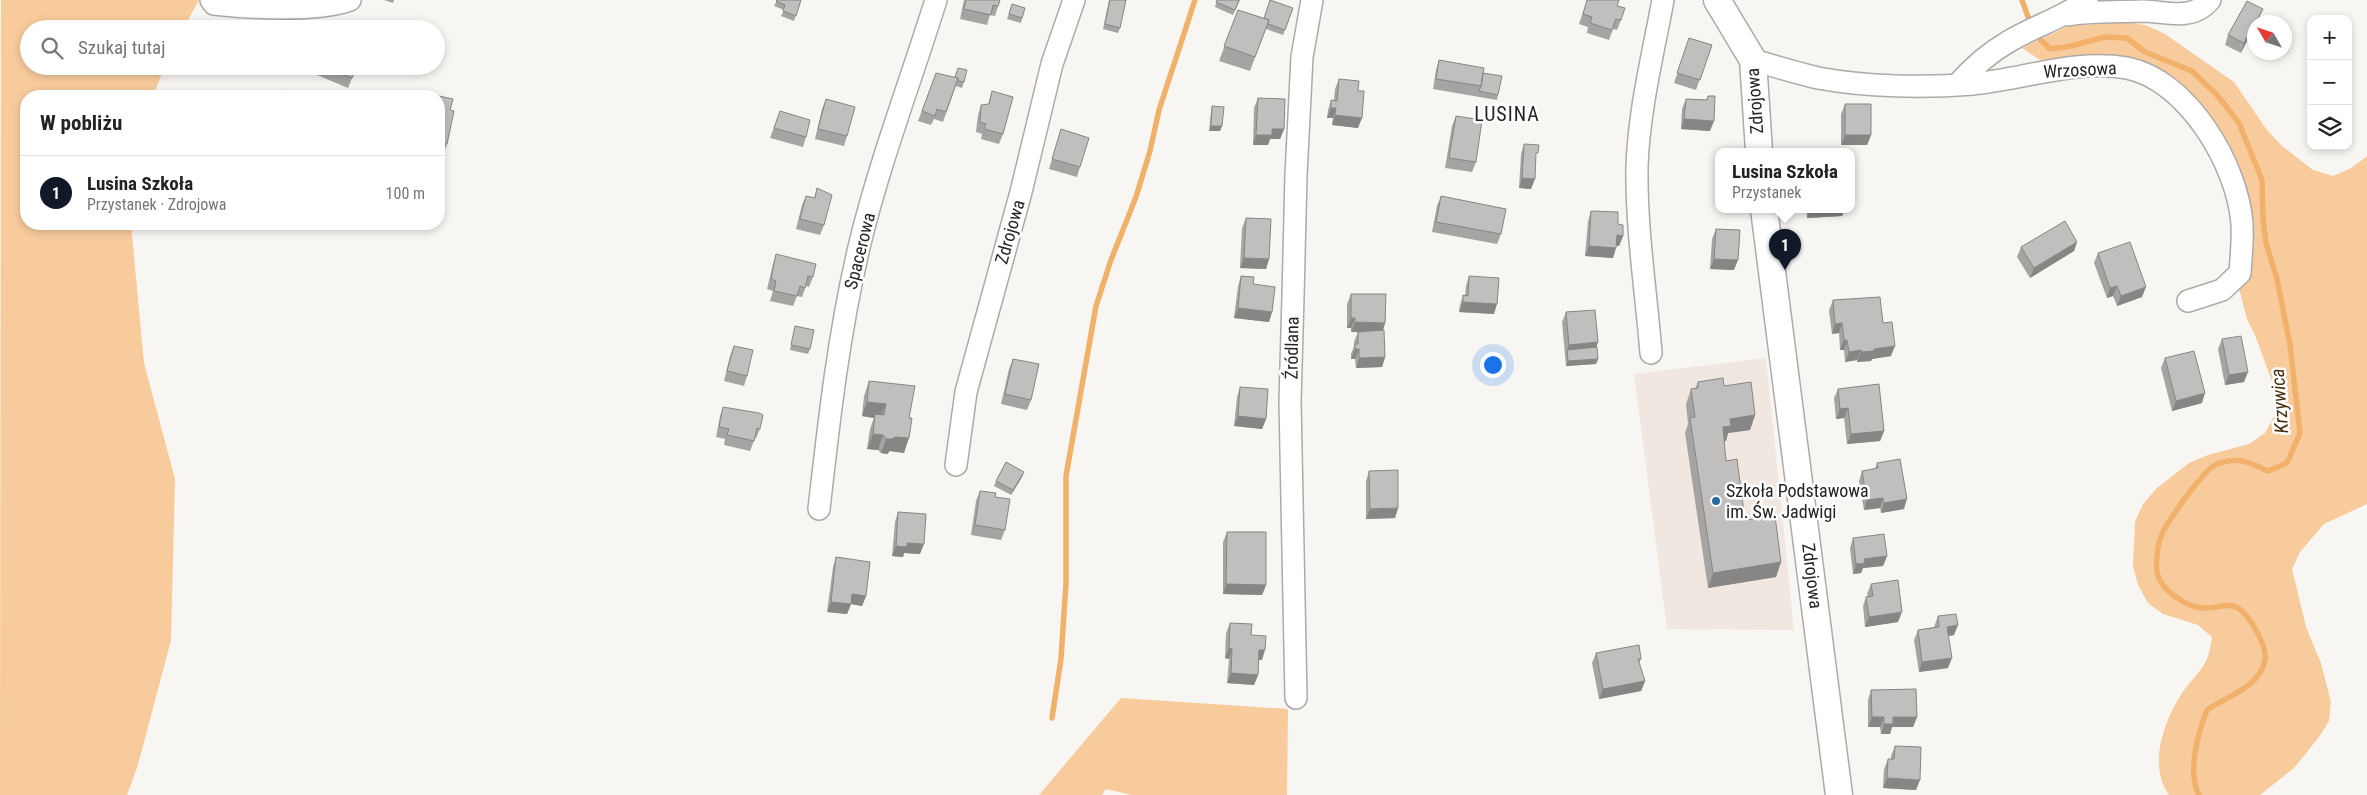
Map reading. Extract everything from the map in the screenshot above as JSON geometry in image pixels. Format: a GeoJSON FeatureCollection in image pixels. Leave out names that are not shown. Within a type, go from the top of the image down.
{"type":"FeatureCollection","features":[{"type":"Feature","properties":{"kind":"street"},"geometry":{"type":"LineString","coordinates":[[211,0],[214,4],[244,7],[322,6],[350,0]]}},
{"type":"Feature","properties":{"kind":"street","name":"Spacerowa"},"geometry":{"type":"LineString","coordinates":[[819,509],[833,388],[861,242],[936,0]]}},
{"type":"Feature","properties":{"kind":"street","name":"Zdrojowa"},"geometry":{"type":"LineString","coordinates":[[956,466],[966,392],[1021,192],[1052,64],[1074,0]]}},
{"type":"Feature","properties":{"kind":"street","name":"Źródlana"},"geometry":{"type":"LineString","coordinates":[[1296,698],[1290,400],[1296,175],[1302,57],[1312,0]]}},
{"type":"Feature","properties":{"kind":"street"},"geometry":{"type":"LineString","coordinates":[[1651,353],[1637,165],[1641,122],[1663,0]]}},
{"type":"Feature","properties":{"kind":"street","name":"Zdrojowa"},"geometry":{"type":"LineString","coordinates":[[1716,0],[1752,60],[1759,148]]}},
{"type":"Feature","properties":{"kind":"street"},"geometry":{"type":"LineString","coordinates":[[1958,84],[1988,56],[2009,41],[2055,20],[2087,0]]}},
{"type":"Feature","properties":{"kind":"street"},"geometry":{"type":"LineString","coordinates":[[2055,20],[2088,12],[2144,11],[2181,14],[2194,11],[2210,0]]}},
{"type":"Feature","properties":{"kind":"street","name":"Wrzosowa"},"geometry":{"type":"LineString","coordinates":[[1752,60],[1819,78],[1890,86],[1974,84],[2055,69],[2093,66],[2128,68],[2166,84],[2196,113],[2229,168],[2242,223],[2240,273],[2222,290],[2188,301]]}},
{"type":"Feature","properties":{"kind":"street","name":"Zdrojowa"},"geometry":{"type":"LineString","coordinates":[[1765,213],[1839,795]]}},
{"type":"Feature","properties":{"kind":"shaded area"},"geometry":{"type":"Polygon","coordinates":[[[1,0],[199,0],[188,20],[20,20],[20,75],[161,75],[155,90],[20,90],[20,230],[132,230],[144,363],[175,479],[171,640],[138,765],[127,795],[0,795],[1,0]]]}},
{"type":"Feature","properties":{"kind":"shaded area"},"geometry":{"type":"Polygon","coordinates":[[[2129,22],[2148,26],[2165,34],[2234,82],[2267,130],[2281,145],[2313,170],[2333,176],[2351,168],[2367,156],[2367,504],[2324,524],[2300,552],[2292,569],[2306,627],[2321,663],[2331,702],[2329,721],[2319,737],[2294,768],[2260,795],[2169,795],[2159,770],[2161,742],[2177,701],[2206,661],[2212,637],[2198,625],[2163,614],[2148,603],[2138,585],[2133,566],[2135,522],[2143,504],[2157,488],[2189,463],[2208,455],[2249,444],[2265,433],[2275,415],[2277,395],[2255,335],[2247,319],[2237,281],[2225,158],[2167,82],[2043,62],[2022,48],[2068,26],[2129,22]]]}},
{"type":"Feature","properties":{"kind":"shaded area","name":"Szkoła Podstawowa im. Św. Jadwigi"},"geometry":{"type":"Polygon","coordinates":[[[1766,358],[1794,630],[1667,629],[1634,374],[1766,358]]]}},
{"type":"Feature","properties":{"kind":"shaded area"},"geometry":{"type":"Polygon","coordinates":[[[1121,698],[1288,709],[1287,795],[1132,795],[1106,789],[1102,795],[1039,795],[1121,698]]]}},
{"type":"Feature","properties":{"kind":"building"},"geometry":{"type":"Polygon","coordinates":[[[777,0],[801,0],[796,16],[783,11],[785,5],[777,0]]]}},
{"type":"Feature","properties":{"kind":"building"},"geometry":{"type":"Polygon","coordinates":[[[966,0],[1000,0],[998,6],[993,5],[991,15],[964,9],[966,0]]]}},
{"type":"Feature","properties":{"kind":"building"},"geometry":{"type":"Polygon","coordinates":[[[1110,0],[1126,0],[1120,28],[1105,24],[1110,0]]]}},
{"type":"Feature","properties":{"kind":"building"},"geometry":{"type":"Polygon","coordinates":[[[1217,0],[1239,0],[1235,10],[1216,2],[1217,0]]]}},
{"type":"Feature","properties":{"kind":"building"},"geometry":{"type":"Polygon","coordinates":[[[1270,0],[1293,8],[1285,30],[1268,24],[1269,20],[1264,18],[1270,0]]]}},
{"type":"Feature","properties":{"kind":"building"},"geometry":{"type":"Polygon","coordinates":[[[1587,0],[1619,0],[1617,6],[1625,8],[1621,20],[1616,19],[1612,30],[1590,23],[1592,17],[1583,14],[1587,0]]]}},
{"type":"Feature","properties":{"kind":"building"},"geometry":{"type":"Polygon","coordinates":[[[2247,1],[2263,9],[2260,15],[2247,15],[2247,37],[2244,43],[2228,35],[2247,1]]]}},
{"type":"Feature","properties":{"kind":"building"},"geometry":{"type":"Polygon","coordinates":[[[1012,4],[1025,8],[1022,18],[1009,14],[1012,4]]]}},
{"type":"Feature","properties":{"kind":"building"},"geometry":{"type":"Polygon","coordinates":[[[1238,10],[1269,20],[1255,57],[1224,46],[1238,10]]]}},
{"type":"Feature","properties":{"kind":"building"},"geometry":{"type":"Polygon","coordinates":[[[1689,38],[1712,45],[1700,80],[1677,73],[1689,38]]]}},
{"type":"Feature","properties":{"kind":"building"},"geometry":{"type":"Polygon","coordinates":[[[1439,60],[1484,68],[1481,86],[1436,79],[1439,60]]]}},
{"type":"Feature","properties":{"kind":"building"},"geometry":{"type":"Polygon","coordinates":[[[958,68],[967,70],[964,82],[958,81],[958,78],[955,77],[958,68]]]}},
{"type":"Feature","properties":{"kind":"building"},"geometry":{"type":"Polygon","coordinates":[[[936,73],[958,78],[946,112],[937,109],[935,116],[922,111],[936,73]]]}},
{"type":"Feature","properties":{"kind":"building"},"geometry":{"type":"Polygon","coordinates":[[[1483,73],[1502,76],[1498,95],[1479,91],[1483,73]]]}},
{"type":"Feature","properties":{"kind":"building"},"geometry":{"type":"Polygon","coordinates":[[[1339,79],[1359,81],[1358,91],[1364,91],[1362,118],[1335,115],[1336,108],[1331,108],[1331,100],[1337,101],[1339,79]]]}},
{"type":"Feature","properties":{"kind":"building"},"geometry":{"type":"Polygon","coordinates":[[[992,91],[1013,97],[1003,134],[984,129],[986,124],[980,122],[981,105],[989,104],[992,91]]]}},
{"type":"Feature","properties":{"kind":"building"},"geometry":{"type":"Polygon","coordinates":[[[1708,96],[1715,96],[1714,121],[1684,119],[1686,99],[1707,100],[1708,96]]]}},
{"type":"Feature","properties":{"kind":"building"},"geometry":{"type":"Polygon","coordinates":[[[445,97],[453,99],[450,110],[454,111],[447,144],[445,144],[445,97]]]}},
{"type":"Feature","properties":{"kind":"building"},"geometry":{"type":"Polygon","coordinates":[[[1258,98],[1285,99],[1284,129],[1272,129],[1272,135],[1256,135],[1258,98]]]}},
{"type":"Feature","properties":{"kind":"building"},"geometry":{"type":"Polygon","coordinates":[[[826,99],[855,107],[847,136],[818,129],[826,99]]]}},
{"type":"Feature","properties":{"kind":"building"},"geometry":{"type":"Polygon","coordinates":[[[1845,104],[1871,104],[1871,135],[1845,135],[1845,104]]]}},
{"type":"Feature","properties":{"kind":"building"},"geometry":{"type":"Polygon","coordinates":[[[1212,106],[1224,107],[1222,126],[1211,126],[1212,106]]]}},
{"type":"Feature","properties":{"kind":"building"},"geometry":{"type":"Polygon","coordinates":[[[780,111],[810,120],[806,137],[774,128],[780,111]]]}},
{"type":"Feature","properties":{"kind":"building"},"geometry":{"type":"Polygon","coordinates":[[[1456,116],[1482,120],[1476,162],[1449,158],[1456,116]]]}},
{"type":"Feature","properties":{"kind":"building"},"geometry":{"type":"Polygon","coordinates":[[[1061,129],[1089,138],[1080,167],[1052,159],[1061,129]]]}},
{"type":"Feature","properties":{"kind":"building"},"geometry":{"type":"Polygon","coordinates":[[[1524,144],[1539,145],[1538,153],[1536,153],[1535,179],[1522,178],[1524,144]]]}},
{"type":"Feature","properties":{"kind":"building"},"geometry":{"type":"Polygon","coordinates":[[[817,188],[832,195],[824,225],[800,219],[806,196],[815,198],[817,188]]]}},
{"type":"Feature","properties":{"kind":"building"},"geometry":{"type":"Polygon","coordinates":[[[1441,196],[1506,209],[1501,234],[1436,222],[1441,196]]]}},
{"type":"Feature","properties":{"kind":"building"},"geometry":{"type":"Polygon","coordinates":[[[1591,211],[1618,212],[1618,224],[1623,225],[1623,236],[1617,235],[1616,248],[1589,246],[1591,211]]]}},
{"type":"Feature","properties":{"kind":"building"},"geometry":{"type":"Polygon","coordinates":[[[1246,218],[1271,219],[1269,259],[1244,258],[1246,218]]]}},
{"type":"Feature","properties":{"kind":"building"},"geometry":{"type":"Polygon","coordinates":[[[2065,221],[2077,242],[2034,268],[2021,247],[2065,221]]]}},
{"type":"Feature","properties":{"kind":"building"},"geometry":{"type":"Polygon","coordinates":[[[1716,229],[1740,230],[1738,260],[1714,259],[1716,229]]]}},
{"type":"Feature","properties":{"kind":"building"},"geometry":{"type":"Polygon","coordinates":[[[2130,242],[2146,287],[2121,296],[2117,286],[2110,288],[2098,253],[2130,242]]]}},
{"type":"Feature","properties":{"kind":"building"},"geometry":{"type":"Polygon","coordinates":[[[776,254],[816,264],[813,277],[808,276],[805,288],[800,286],[797,296],[774,291],[776,281],[771,279],[776,254]]]}},
{"type":"Feature","properties":{"kind":"building"},"geometry":{"type":"Polygon","coordinates":[[[1241,276],[1254,277],[1253,284],[1275,287],[1272,312],[1238,308],[1241,276]]]}},
{"type":"Feature","properties":{"kind":"building"},"geometry":{"type":"Polygon","coordinates":[[[1469,276],[1499,278],[1497,304],[1463,302],[1463,295],[1468,296],[1469,276]]]}},
{"type":"Feature","properties":{"kind":"building"},"geometry":{"type":"Polygon","coordinates":[[[1351,294],[1386,294],[1385,323],[1355,322],[1355,318],[1351,318],[1351,294]]]}},
{"type":"Feature","properties":{"kind":"building"},"geometry":{"type":"Polygon","coordinates":[[[1880,297],[1883,323],[1892,322],[1895,346],[1874,349],[1874,351],[1861,352],[1861,350],[1849,352],[1847,340],[1844,340],[1842,323],[1835,324],[1833,300],[1880,297]]]}},
{"type":"Feature","properties":{"kind":"building"},"geometry":{"type":"Polygon","coordinates":[[[1595,310],[1598,342],[1569,345],[1566,312],[1595,310]]]}},
{"type":"Feature","properties":{"kind":"building"},"geometry":{"type":"Polygon","coordinates":[[[795,326],[814,330],[810,349],[791,345],[795,326]]]}},
{"type":"Feature","properties":{"kind":"building"},"geometry":{"type":"Polygon","coordinates":[[[1384,330],[1385,357],[1359,358],[1359,349],[1355,349],[1355,344],[1358,344],[1358,332],[1384,330]]]}},
{"type":"Feature","properties":{"kind":"building"},"geometry":{"type":"Polygon","coordinates":[[[2241,336],[2248,372],[2229,375],[2222,339],[2241,336]]]}},
{"type":"Feature","properties":{"kind":"building"},"geometry":{"type":"Polygon","coordinates":[[[734,346],[753,350],[747,376],[727,371],[734,346]]]}},
{"type":"Feature","properties":{"kind":"building"},"geometry":{"type":"Polygon","coordinates":[[[1597,347],[1598,359],[1568,361],[1567,350],[1597,347]]]}},
{"type":"Feature","properties":{"kind":"building"},"geometry":{"type":"Polygon","coordinates":[[[2194,351],[2205,393],[2176,401],[2165,358],[2194,351]]]}},
{"type":"Feature","properties":{"kind":"building"},"geometry":{"type":"Polygon","coordinates":[[[1013,359],[1039,364],[1031,400],[1005,394],[1013,359]]]}},
{"type":"Feature","properties":{"kind":"building","name":"Szkoła Podstawowa im. Św. Jadwigi"},"geometry":{"type":"Polygon","coordinates":[[[1723,378],[1724,386],[1751,382],[1755,415],[1730,419],[1731,426],[1723,427],[1726,461],[1737,459],[1745,520],[1775,516],[1781,562],[1713,573],[1690,418],[1695,417],[1691,389],[1698,388],[1698,382],[1723,378]]]}},
{"type":"Feature","properties":{"kind":"building"},"geometry":{"type":"Polygon","coordinates":[[[869,381],[915,386],[909,418],[912,418],[909,438],[895,437],[886,439],[883,435],[873,434],[875,414],[884,415],[886,404],[867,402],[869,381]]]}},
{"type":"Feature","properties":{"kind":"building"},"geometry":{"type":"Polygon","coordinates":[[[1879,384],[1884,431],[1851,434],[1848,408],[1840,409],[1838,389],[1879,384]]]}},
{"type":"Feature","properties":{"kind":"building"},"geometry":{"type":"Polygon","coordinates":[[[1240,387],[1268,389],[1266,419],[1238,416],[1240,387]]]}},
{"type":"Feature","properties":{"kind":"building"},"geometry":{"type":"Polygon","coordinates":[[[723,407],[763,415],[760,429],[757,428],[754,441],[727,435],[729,429],[719,427],[723,407]]]}},
{"type":"Feature","properties":{"kind":"building"},"geometry":{"type":"Polygon","coordinates":[[[1900,459],[1907,499],[1884,503],[1883,498],[1867,500],[1862,471],[1878,468],[1877,463],[1900,459]]]}},
{"type":"Feature","properties":{"kind":"building"},"geometry":{"type":"Polygon","coordinates":[[[1006,462],[1024,472],[1013,490],[996,481],[1006,462]]]}},
{"type":"Feature","properties":{"kind":"building"},"geometry":{"type":"Polygon","coordinates":[[[1398,470],[1398,508],[1370,509],[1369,471],[1398,470]]]}},
{"type":"Feature","properties":{"kind":"building"},"geometry":{"type":"Polygon","coordinates":[[[980,491],[996,493],[995,497],[1010,499],[1005,530],[975,525],[980,491]]]}},
{"type":"Feature","properties":{"kind":"building"},"geometry":{"type":"Polygon","coordinates":[[[898,512],[926,514],[924,544],[907,543],[907,547],[896,546],[898,512]]]}},
{"type":"Feature","properties":{"kind":"building"},"geometry":{"type":"Polygon","coordinates":[[[1227,532],[1266,532],[1266,585],[1226,584],[1227,532]]]}},
{"type":"Feature","properties":{"kind":"building"},"geometry":{"type":"Polygon","coordinates":[[[1884,534],[1887,556],[1864,559],[1865,563],[1856,564],[1853,538],[1884,534]]]}},
{"type":"Feature","properties":{"kind":"building"},"geometry":{"type":"Polygon","coordinates":[[[836,557],[870,562],[866,596],[852,594],[851,604],[831,602],[836,557]]]}},
{"type":"Feature","properties":{"kind":"building"},"geometry":{"type":"Polygon","coordinates":[[[1898,580],[1902,612],[1869,617],[1866,597],[1873,596],[1871,584],[1898,580]]]}},
{"type":"Feature","properties":{"kind":"building"},"geometry":{"type":"Polygon","coordinates":[[[1956,614],[1958,625],[1947,627],[1952,658],[1922,662],[1918,630],[1939,627],[1938,616],[1956,614]]]}},
{"type":"Feature","properties":{"kind":"building"},"geometry":{"type":"Polygon","coordinates":[[[1230,623],[1252,624],[1251,635],[1266,636],[1265,650],[1259,650],[1258,675],[1231,673],[1230,623]]]}},
{"type":"Feature","properties":{"kind":"building"},"geometry":{"type":"Polygon","coordinates":[[[1639,645],[1641,659],[1638,659],[1645,681],[1603,689],[1596,653],[1639,645]]]}},
{"type":"Feature","properties":{"kind":"building"},"geometry":{"type":"Polygon","coordinates":[[[1916,689],[1917,717],[1893,717],[1893,724],[1884,724],[1884,717],[1872,717],[1871,690],[1916,689]]]}},
{"type":"Feature","properties":{"kind":"building"},"geometry":{"type":"Polygon","coordinates":[[[1895,746],[1921,747],[1920,780],[1887,778],[1888,759],[1894,759],[1895,746]]]}},
{"type":"Feature","properties":{"kind":"waterway"},"geometry":{"type":"LineString","coordinates":[[1052,718],[1061,659],[1066,583],[1066,476],[1096,306],[1111,260],[1136,197],[1150,151],[1159,110],[1195,0]]}},
{"type":"Feature","properties":{"kind":"waterway","name":"Krzywica"},"geometry":{"type":"LineString","coordinates":[[2022,0],[2031,25]]}},
{"type":"Feature","properties":{"kind":"waterway","name":"Krzywica"},"geometry":{"type":"LineString","coordinates":[[2035,34],[2050,49],[2071,46],[2105,37],[2127,38],[2145,52],[2192,71],[2217,95],[2239,123],[2262,180],[2266,243],[2277,279],[2290,345],[2300,433],[2287,463],[2268,471],[2238,460],[2217,464],[2211,468],[2195,486],[2169,522],[2160,539],[2157,551],[2157,573],[2163,586],[2182,601],[2196,607],[2233,606],[2238,609],[2250,620],[2255,628],[2265,653],[2262,669],[2250,684],[2207,710],[2195,752],[2194,775],[2199,795]]}},
{"type":"Feature","properties":{"kind":"place","name":"Lusina Szkoła"},"geometry":{"type":"Point","coordinates":[1785,270]}},
{"type":"Feature","properties":{"kind":"place","name":"Szkoła Podstawowa im. Św. Jadwigi"},"geometry":{"type":"Point","coordinates":[1716,501]}},
{"type":"Feature","properties":{"kind":"district","name":"LUSINA"},"geometry":{"type":"Point","coordinates":[1507,114]}}]}
